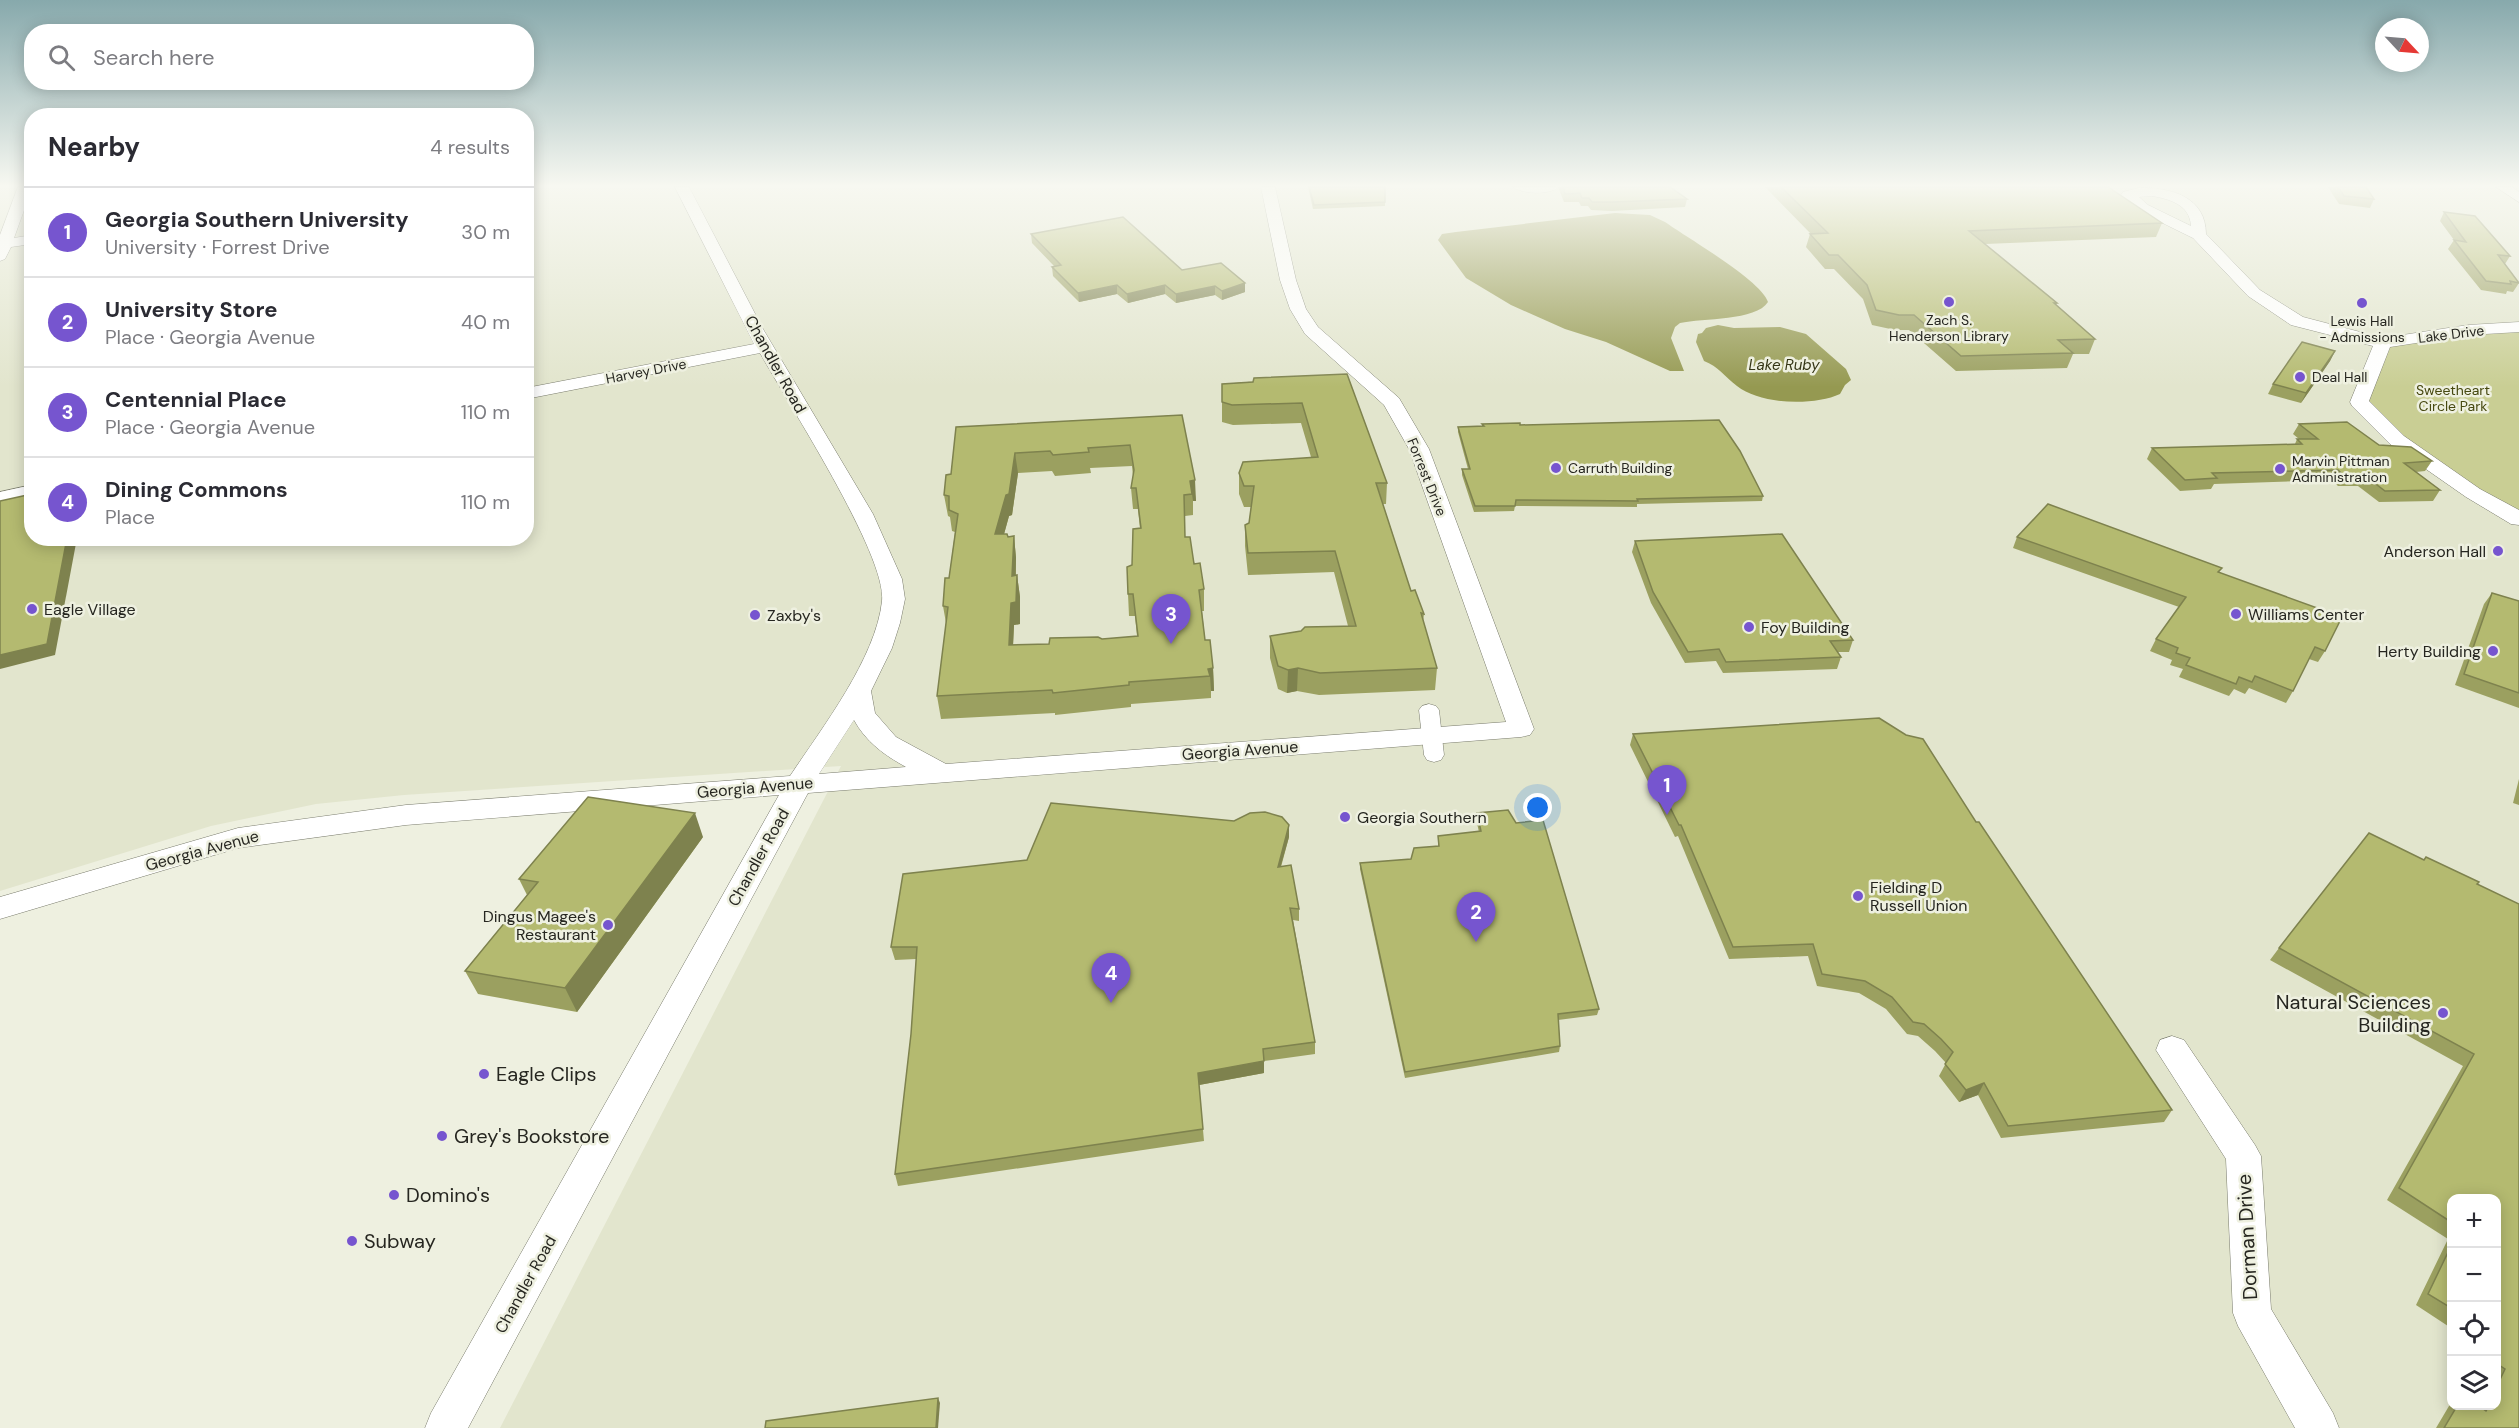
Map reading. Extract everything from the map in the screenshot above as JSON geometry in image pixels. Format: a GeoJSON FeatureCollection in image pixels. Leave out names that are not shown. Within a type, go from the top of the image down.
{"type":"FeatureCollection","features":[{"type":"Feature","properties":{"kind":"street","name":"Chandler Road"},"geometry":{"type":"LineString","coordinates":[[446,1428],[799,784],[858,689],[885,635],[895,596],[879,544],[765,347],[717,254]]}},
{"type":"Feature","properties":{"kind":"street","name":"Forrest Drive"},"geometry":{"type":"LineString","coordinates":[[1282,254],[1298,309],[1311,330],[1392,402],[1419,449],[1521,729]]}},
{"type":"Feature","properties":{"kind":"street"},"geometry":{"type":"LineString","coordinates":[[2216,254],[2254,293],[2278,311],[2297,321],[2383,344],[2359,402],[2397,440],[2473,493],[2519,519]]}},
{"type":"Feature","properties":{"kind":"street","name":"Lake Drive"},"geometry":{"type":"LineString","coordinates":[[2383,344],[2468,330],[2519,327]]}},
{"type":"Feature","properties":{"kind":"street","name":"Harvey Drive"},"geometry":{"type":"LineString","coordinates":[[534,392],[765,347]]}},
{"type":"Feature","properties":{"kind":"street"},"geometry":{"type":"LineString","coordinates":[[0,498],[24,493]]}},
{"type":"Feature","properties":{"kind":"street"},"geometry":{"type":"LineString","coordinates":[[858,689],[863,715],[873,730],[907,757],[940,773]]}},
{"type":"Feature","properties":{"kind":"street","name":"Georgia Avenue"},"geometry":{"type":"LineString","coordinates":[[0,908],[238,838],[406,815],[1431,734],[1521,729]]}},
{"type":"Feature","properties":{"kind":"street","name":"Dorman Drive"},"geometry":{"type":"LineString","coordinates":[[2172,1050],[2243,1156],[2252,1313],[2318,1428]]}},
{"type":"Feature","properties":{"kind":"shaded area"},"geometry":{"type":"Polygon","coordinates":[[[0,254],[24,254],[24,546],[534,546],[534,254],[2519,254],[2519,1428],[500,1428],[841,766],[404,795],[316,804],[211,826],[0,891],[0,254]]]}},
{"type":"Feature","properties":{"kind":"green space","name":"Sweetheart Circle Park"},"geometry":{"type":"Polygon","coordinates":[[[2519,327],[2519,519],[2473,493],[2359,402],[2383,343],[2519,327]]]}},
{"type":"Feature","properties":{"kind":"water"},"geometry":{"type":"Polygon","coordinates":[[[1448,254],[1712,254],[1752,283],[1763,293],[1768,302],[1762,308],[1741,316],[1680,323],[1675,327],[1671,338],[1684,371],[1670,371],[1606,342],[1565,329],[1511,305],[1466,278],[1448,254]]]}},
{"type":"Feature","properties":{"kind":"water","name":"Lake Ruby"},"geometry":{"type":"Polygon","coordinates":[[[1718,325],[1734,328],[1780,327],[1806,334],[1846,369],[1851,380],[1840,394],[1802,402],[1773,400],[1747,392],[1704,361],[1696,342],[1698,334],[1706,328],[1718,325]]]}},
{"type":"Feature","properties":{"kind":"building"},"geometry":{"type":"Polygon","coordinates":[[[1050,254],[1164,254],[1182,270],[1221,263],[1245,283],[1222,291],[1215,286],[1176,294],[1165,285],[1127,294],[1117,285],[1078,293],[1052,267],[1061,265],[1050,254]]]}},
{"type":"Feature","properties":{"kind":"building","name":"Zach S. Henderson Library"},"geometry":{"type":"Polygon","coordinates":[[[1828,254],[1997,254],[2057,303],[2054,303],[2095,339],[2058,340],[2073,353],[1961,356],[1914,315],[1899,315],[1876,310],[1867,285],[1838,255],[1828,254]]]}},
{"type":"Feature","properties":{"kind":"building"},"geometry":{"type":"Polygon","coordinates":[[[2465,254],[2508,254],[2510,256],[2498,255],[2519,283],[2486,281],[2465,254]]]}},
{"type":"Feature","properties":{"kind":"building"},"geometry":{"type":"Polygon","coordinates":[[[2302,342],[2335,351],[2306,393],[2273,384],[2302,342]]]}},
{"type":"Feature","properties":{"kind":"building"},"geometry":{"type":"Polygon","coordinates":[[[1347,374],[1387,483],[1376,483],[1411,591],[1415,590],[1424,614],[1421,613],[1437,668],[1320,673],[1298,668],[1288,670],[1278,666],[1270,636],[1301,631],[1305,627],[1356,626],[1335,551],[1248,553],[1245,525],[1249,523],[1254,486],[1244,486],[1239,473],[1243,462],[1318,457],[1302,403],[1232,405],[1222,402],[1222,384],[1253,382],[1254,378],[1347,374]]]}},
{"type":"Feature","properties":{"kind":"building"},"geometry":{"type":"Polygon","coordinates":[[[1182,415],[1195,480],[1190,481],[1192,494],[1184,495],[1185,537],[1190,537],[1194,564],[1200,563],[1204,589],[1199,590],[1205,640],[1210,640],[1213,668],[1208,669],[1210,676],[1129,682],[1129,685],[1053,693],[1052,690],[937,696],[948,607],[943,606],[945,578],[949,578],[958,514],[949,510],[949,496],[944,495],[946,475],[951,474],[956,427],[1182,415]],[[1130,445],[1088,448],[1089,452],[1053,455],[1050,451],[1015,453],[1009,494],[1006,495],[995,534],[1014,536],[1012,576],[1017,575],[1016,602],[1011,603],[1009,645],[1049,644],[1050,638],[1098,637],[1102,639],[1138,636],[1133,594],[1128,594],[1127,567],[1132,565],[1133,529],[1141,528],[1136,488],[1131,488],[1134,470],[1130,445]]]}},
{"type":"Feature","properties":{"kind":"building","name":"Carruth Building"},"geometry":{"type":"Polygon","coordinates":[[[1719,420],[1740,451],[1763,496],[1637,499],[1638,501],[1516,500],[1515,506],[1475,506],[1462,469],[1470,469],[1458,427],[1484,426],[1482,424],[1719,420]]]}},
{"type":"Feature","properties":{"kind":"building","name":"Marvin Pittman Administration"},"geometry":{"type":"Polygon","coordinates":[[[2347,422],[2379,445],[2411,447],[2432,461],[2404,463],[2440,490],[2385,491],[2364,475],[2344,476],[2338,470],[2212,473],[2217,478],[2185,480],[2152,448],[2302,444],[2297,439],[2318,439],[2299,424],[2347,422]]]}},
{"type":"Feature","properties":{"kind":"building","name":"Eagle Village"},"geometry":{"type":"Polygon","coordinates":[[[24,496],[24,546],[65,546],[47,644],[0,655],[0,501],[24,496]]]}},
{"type":"Feature","properties":{"kind":"building","name":"Williams Center"},"geometry":{"type":"Polygon","coordinates":[[[2048,504],[2222,568],[2218,572],[2342,617],[2325,651],[2315,647],[2293,691],[2255,676],[2252,682],[2239,677],[2236,684],[2186,665],[2190,658],[2176,653],[2178,648],[2156,639],[2186,597],[2017,537],[2048,504]]]}},
{"type":"Feature","properties":{"kind":"building","name":"Foy Building"},"geometry":{"type":"Polygon","coordinates":[[[1782,534],[1853,640],[1830,641],[1841,657],[1726,662],[1719,649],[1688,652],[1653,592],[1635,541],[1782,534]]]}},
{"type":"Feature","properties":{"kind":"building","name":"Herty Building"},"geometry":{"type":"Polygon","coordinates":[[[2492,593],[2519,601],[2519,693],[2464,674],[2492,593]]]}},
{"type":"Feature","properties":{"kind":"building","name":"Fielding D Russell Union"},"geometry":{"type":"Polygon","coordinates":[[[1879,718],[1906,735],[1923,739],[1976,822],[1979,822],[2172,1110],[2008,1126],[1984,1083],[1966,1090],[1945,1064],[1953,1052],[1941,1039],[1924,1024],[1913,1022],[1892,997],[1865,981],[1822,974],[1813,944],[1733,947],[1681,825],[1633,734],[1879,718]]]}},
{"type":"Feature","properties":{"kind":"building","name":"Dingus Magee's Restaurant"},"geometry":{"type":"Polygon","coordinates":[[[588,797],[695,813],[565,988],[465,971],[538,882],[519,879],[588,797]]]}},
{"type":"Feature","properties":{"kind":"building"},"geometry":{"type":"Polygon","coordinates":[[[1051,803],[1234,821],[1250,813],[1265,812],[1282,817],[1289,825],[1278,867],[1291,865],[1299,909],[1290,908],[1315,1042],[1263,1049],[1264,1061],[1198,1073],[1203,1129],[895,1174],[911,1034],[917,947],[891,947],[903,874],[1027,860],[1051,803]]]}},
{"type":"Feature","properties":{"kind":"building"},"geometry":{"type":"Polygon","coordinates":[[[1508,810],[1516,823],[1543,820],[1599,1009],[1558,1014],[1560,1046],[1405,1072],[1360,863],[1411,859],[1414,848],[1439,846],[1438,836],[1481,831],[1477,813],[1508,810]]]}},
{"type":"Feature","properties":{"kind":"building","name":"Natural Sciences Building"},"geometry":{"type":"Polygon","coordinates":[[[2369,833],[2424,860],[2426,857],[2479,882],[2477,884],[2519,904],[2519,1428],[2444,1428],[2455,1410],[2501,1410],[2501,1377],[2505,1369],[2501,1366],[2501,1194],[2447,1194],[2447,1219],[2399,1188],[2474,1054],[2279,948],[2369,833]]]}},
{"type":"Feature","properties":{"kind":"building"},"geometry":{"type":"Polygon","coordinates":[[[2447,1254],[2447,1306],[2428,1294],[2447,1254]]]}},
{"type":"Feature","properties":{"kind":"building"},"geometry":{"type":"Polygon","coordinates":[[[938,1398],[936,1428],[765,1428],[766,1421],[938,1398]]]}},
{"type":"Feature","properties":{"kind":"place","name":"Zach S. Henderson Library"},"geometry":{"type":"Point","coordinates":[1949,302]}},
{"type":"Feature","properties":{"kind":"place","name":"Lewis Hall - Admissions"},"geometry":{"type":"Point","coordinates":[2362,303]}},
{"type":"Feature","properties":{"kind":"place","name":"Deal Hall"},"geometry":{"type":"Point","coordinates":[2300,377]}},
{"type":"Feature","properties":{"kind":"place","name":"Carruth Building"},"geometry":{"type":"Point","coordinates":[1556,468]}},
{"type":"Feature","properties":{"kind":"place","name":"Marvin Pittman Administration"},"geometry":{"type":"Point","coordinates":[2280,469]}},
{"type":"Feature","properties":{"kind":"place","name":"Anderson Hall"},"geometry":{"type":"Point","coordinates":[2498,551]}},
{"type":"Feature","properties":{"kind":"place","name":"Eagle Village"},"geometry":{"type":"Point","coordinates":[32,609]}},
{"type":"Feature","properties":{"kind":"place","name":"Williams Center"},"geometry":{"type":"Point","coordinates":[2236,614]}},
{"type":"Feature","properties":{"kind":"place","name":"Zaxby's"},"geometry":{"type":"Point","coordinates":[755,615]}},
{"type":"Feature","properties":{"kind":"place","name":"Foy Building"},"geometry":{"type":"Point","coordinates":[1749,627]}},
{"type":"Feature","properties":{"kind":"place","name":"Centennial Place"},"geometry":{"type":"Point","coordinates":[1171,644]}},
{"type":"Feature","properties":{"kind":"place","name":"Herty Building"},"geometry":{"type":"Point","coordinates":[2493,651]}},
{"type":"Feature","properties":{"kind":"place","name":"Georgia Southern University"},"geometry":{"type":"Point","coordinates":[1667,815]}},
{"type":"Feature","properties":{"kind":"place","name":"Georgia Southern"},"geometry":{"type":"Point","coordinates":[1345,817]}},
{"type":"Feature","properties":{"kind":"place","name":"Fielding D Russell Union"},"geometry":{"type":"Point","coordinates":[1858,896]}},
{"type":"Feature","properties":{"kind":"place","name":"Dingus Magee's Restaurant"},"geometry":{"type":"Point","coordinates":[608,925]}},
{"type":"Feature","properties":{"kind":"place","name":"University Store"},"geometry":{"type":"Point","coordinates":[1476,942]}},
{"type":"Feature","properties":{"kind":"place","name":"Dining Commons"},"geometry":{"type":"Point","coordinates":[1111,1003]}},
{"type":"Feature","properties":{"kind":"place","name":"Natural Sciences Building"},"geometry":{"type":"Point","coordinates":[2443,1013]}},
{"type":"Feature","properties":{"kind":"place","name":"Eagle Clips"},"geometry":{"type":"Point","coordinates":[484,1074]}},
{"type":"Feature","properties":{"kind":"place","name":"Grey's Bookstore"},"geometry":{"type":"Point","coordinates":[442,1136]}},
{"type":"Feature","properties":{"kind":"place","name":"Domino's"},"geometry":{"type":"Point","coordinates":[394,1195]}},
{"type":"Feature","properties":{"kind":"place","name":"Subway"},"geometry":{"type":"Point","coordinates":[352,1241]}}]}
